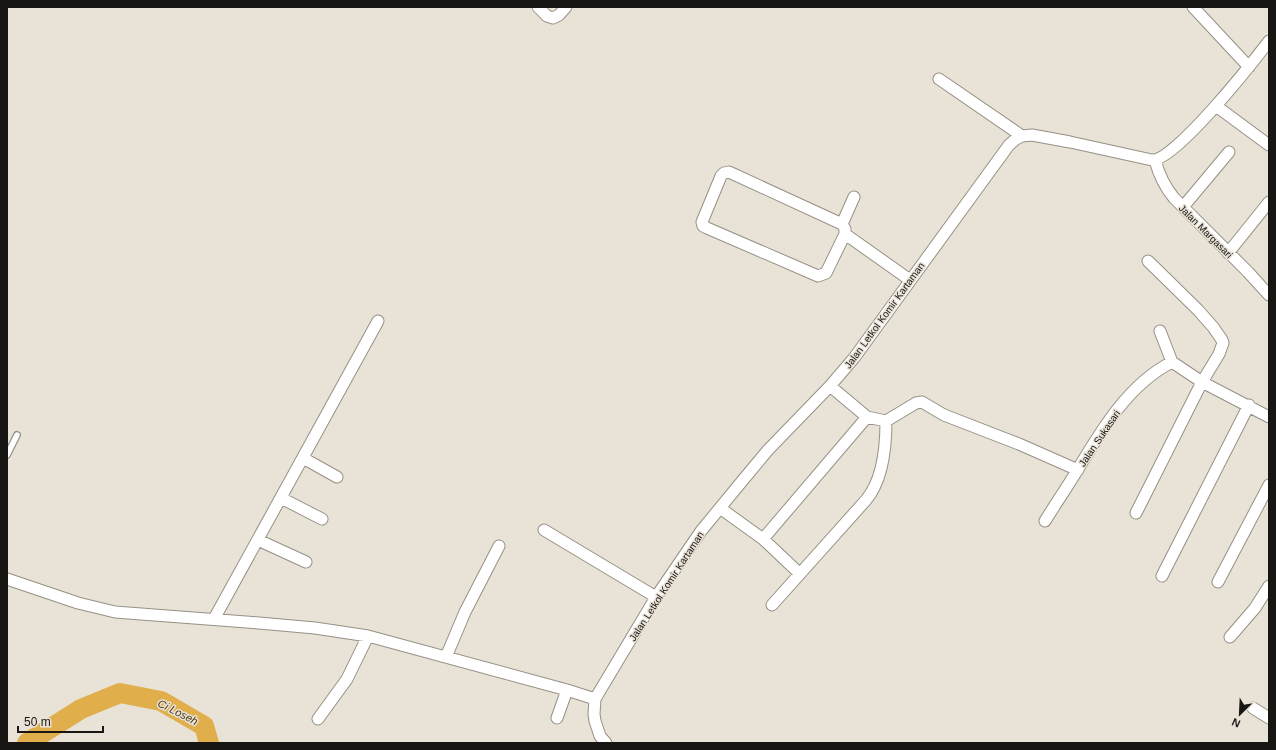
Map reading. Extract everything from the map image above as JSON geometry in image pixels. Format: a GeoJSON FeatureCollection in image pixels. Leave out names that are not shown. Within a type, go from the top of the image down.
{"type":"FeatureCollection","features":[{"type":"Feature","properties":{"kind":"street"},"geometry":{"type":"LineString","coordinates":[[538,7],[547,16],[553,18],[558,16],[566,7]]}},
{"type":"Feature","properties":{"kind":"street"},"geometry":{"type":"LineString","coordinates":[[1193,7],[1249,67]]}},
{"type":"Feature","properties":{"kind":"street"},"geometry":{"type":"LineString","coordinates":[[939,79],[1022,136],[1043,136],[1155,160],[1161,158],[1173,149],[1216,106],[1269,41]]}},
{"type":"Feature","properties":{"kind":"street"},"geometry":{"type":"LineString","coordinates":[[1216,106],[1269,145]]}},
{"type":"Feature","properties":{"kind":"street","name":"Jalan Letkol Komir Kartaman"},"geometry":{"type":"LineString","coordinates":[[595,699],[656,597],[701,531],[768,450],[848,366],[1002,154],[1012,142],[1022,136]]}},
{"type":"Feature","properties":{"kind":"street"},"geometry":{"type":"LineString","coordinates":[[1183,207],[1229,152]]}},
{"type":"Feature","properties":{"kind":"street","name":"Jalan Margasari"},"geometry":{"type":"LineString","coordinates":[[1155,160],[1160,177],[1166,189],[1269,295]]}},
{"type":"Feature","properties":{"kind":"street"},"geometry":{"type":"LineString","coordinates":[[854,197],[843,229],[826,273],[818,276],[702,225],[721,176],[724,173],[729,172],[843,229],[910,280]]}},
{"type":"Feature","properties":{"kind":"street"},"geometry":{"type":"LineString","coordinates":[[1228,253],[1269,202]]}},
{"type":"Feature","properties":{"kind":"street"},"geometry":{"type":"LineString","coordinates":[[1136,513],[1202,382],[1223,347],[1222,340],[1198,310],[1148,262]]}},
{"type":"Feature","properties":{"kind":"street"},"geometry":{"type":"LineString","coordinates":[[214,619],[378,321]]}},
{"type":"Feature","properties":{"kind":"street"},"geometry":{"type":"LineString","coordinates":[[1160,331],[1172,362],[1202,382],[1269,417]]}},
{"type":"Feature","properties":{"kind":"street","name":"Jalan Sukasari"},"geometry":{"type":"LineString","coordinates":[[1046,521],[1112,416],[1126,400],[1154,374],[1172,362]]}},
{"type":"Feature","properties":{"kind":"street"},"geometry":{"type":"LineString","coordinates":[[830,386],[867,417],[886,421],[916,403],[922,402],[944,415],[1019,444],[1078,470]]}},
{"type":"Feature","properties":{"kind":"street"},"geometry":{"type":"LineString","coordinates":[[1162,576],[1249,406]]}},
{"type":"Feature","properties":{"kind":"street"},"geometry":{"type":"LineString","coordinates":[[763,539],[867,417]]}},
{"type":"Feature","properties":{"kind":"street"},"geometry":{"type":"LineString","coordinates":[[772,605],[866,500],[872,491],[883,456],[886,421]]}},
{"type":"Feature","properties":{"kind":"street"},"geometry":{"type":"LineString","coordinates":[[303,458],[337,477]]}},
{"type":"Feature","properties":{"kind":"street"},"geometry":{"type":"LineString","coordinates":[[1218,582],[1269,484]]}},
{"type":"Feature","properties":{"kind":"street"},"geometry":{"type":"LineString","coordinates":[[281,498],[322,519]]}},
{"type":"Feature","properties":{"kind":"street"},"geometry":{"type":"LineString","coordinates":[[720,508],[763,539],[800,573]]}},
{"type":"Feature","properties":{"kind":"street"},"geometry":{"type":"LineString","coordinates":[[544,530],[656,597]]}},
{"type":"Feature","properties":{"kind":"street"},"geometry":{"type":"LineString","coordinates":[[258,540],[306,562]]}},
{"type":"Feature","properties":{"kind":"street"},"geometry":{"type":"LineString","coordinates":[[446,657],[465,612],[499,546]]}},
{"type":"Feature","properties":{"kind":"street"},"geometry":{"type":"LineString","coordinates":[[7,579],[78,603],[115,612],[315,628],[368,636],[567,690],[595,699],[595,721],[600,736],[606,743]]}},
{"type":"Feature","properties":{"kind":"street"},"geometry":{"type":"LineString","coordinates":[[1230,637],[1255,608],[1269,586]]}},
{"type":"Feature","properties":{"kind":"street"},"geometry":{"type":"LineString","coordinates":[[318,719],[347,678],[368,636]]}},
{"type":"Feature","properties":{"kind":"street"},"geometry":{"type":"LineString","coordinates":[[557,718],[567,690]]}},
{"type":"Feature","properties":{"kind":"street"},"geometry":{"type":"LineString","coordinates":[[1253,708],[1269,718]]}},
{"type":"Feature","properties":{"kind":"lane"},"geometry":{"type":"LineString","coordinates":[[7,455],[17,434]]}},
{"type":"Feature","properties":{"kind":"waterway","name":"Ci Loseh"},"geometry":{"type":"LineString","coordinates":[[27,743],[81,709],[120,693],[161,701],[204,726],[209,743]]}}]}
